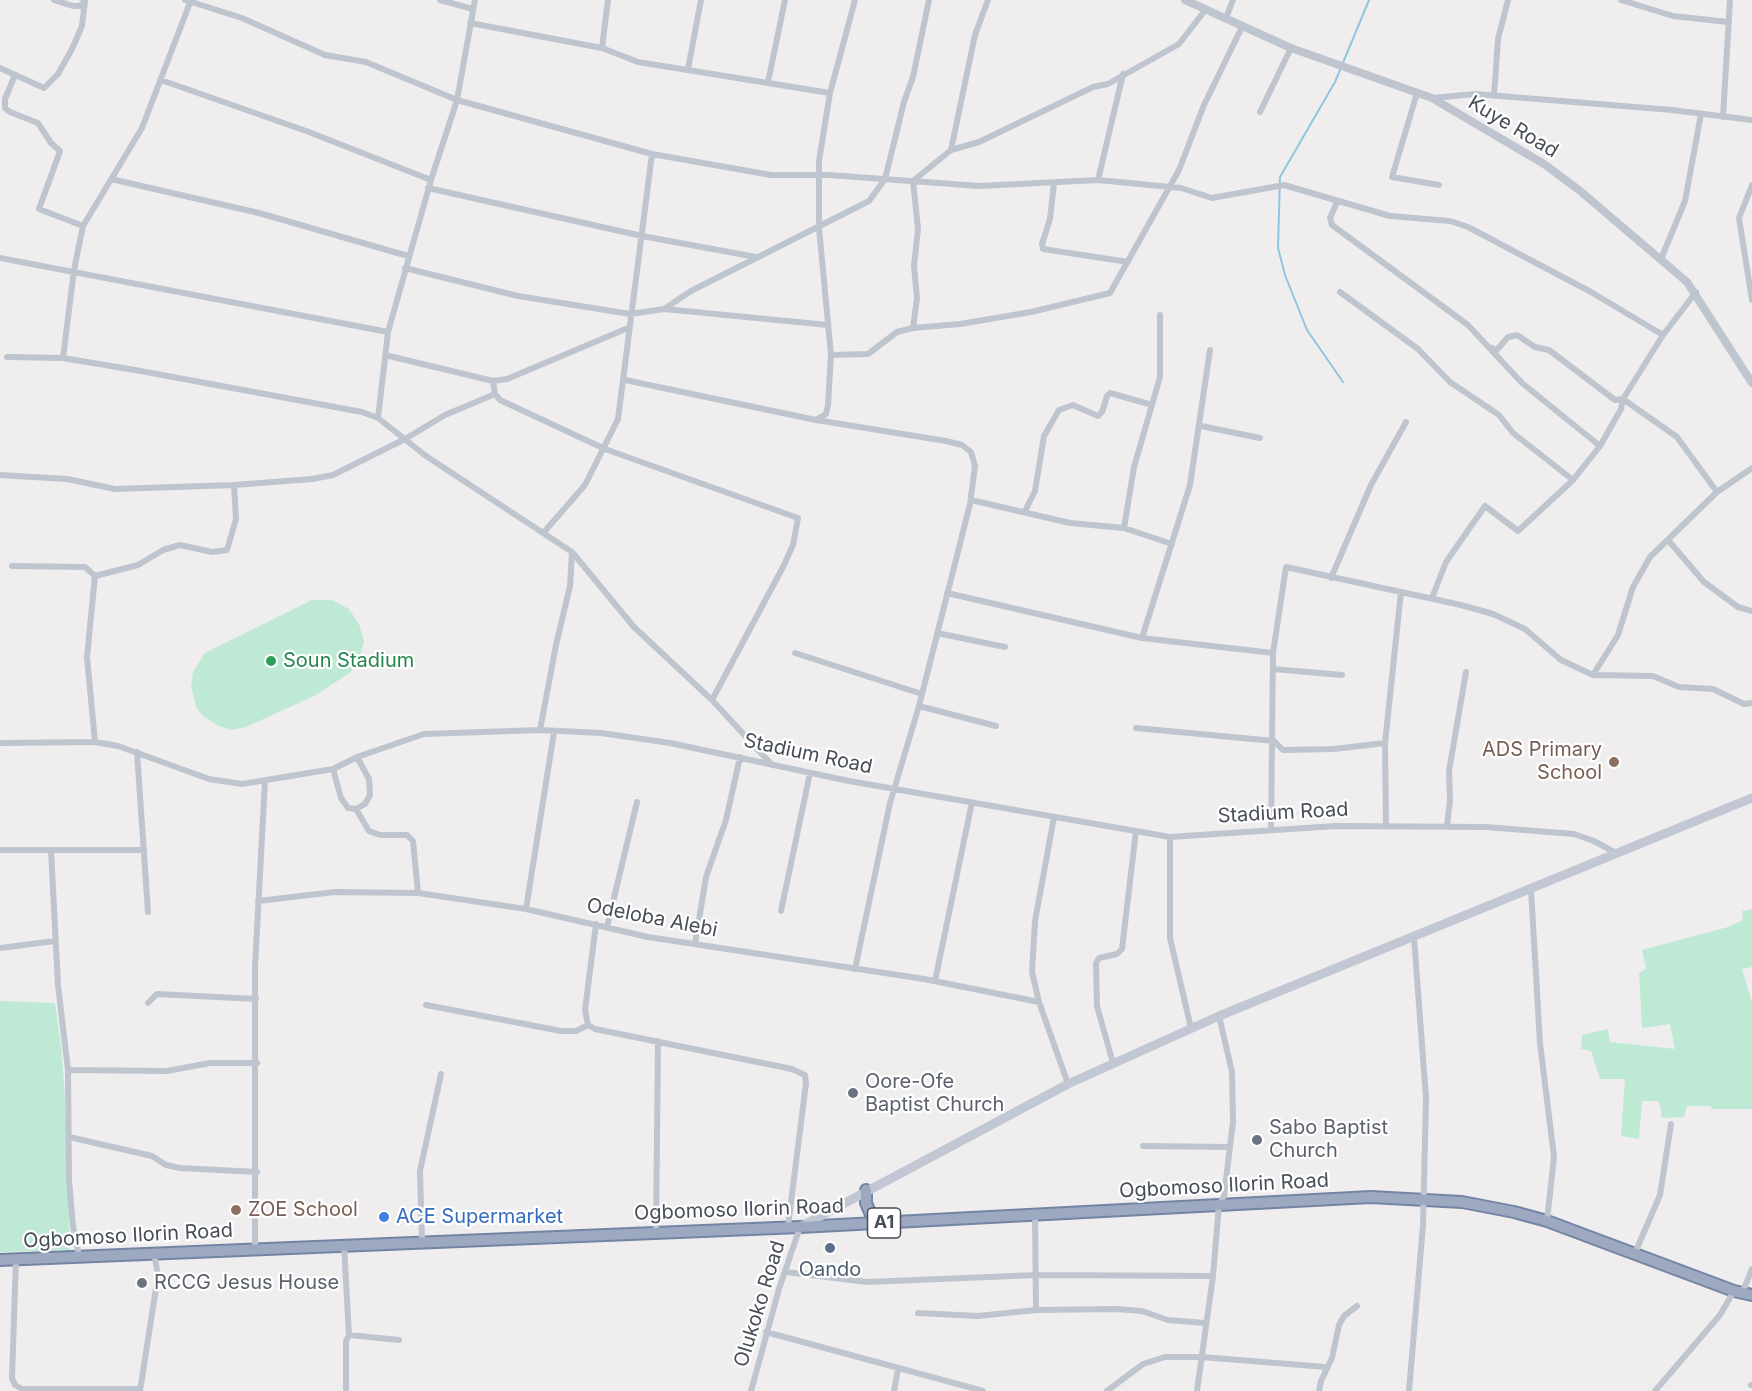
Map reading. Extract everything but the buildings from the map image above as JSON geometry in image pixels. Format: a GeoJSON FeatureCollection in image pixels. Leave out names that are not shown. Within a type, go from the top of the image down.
{"type":"FeatureCollection","features":[{"type":"Feature","properties":{"kind":"highway"},"geometry":{"type":"LineString","coordinates":[[866,1190],[867,1203],[875,1224]]}},
{"type":"Feature","properties":{"kind":"highway","name":"Ogbomoso Ilorin Road"},"geometry":{"type":"LineString","coordinates":[[0,1260],[656,1231],[875,1224],[1035,1213],[1371,1197],[1462,1202],[1547,1221],[1743,1292]]}},
{"type":"Feature","properties":{"kind":"main road"},"geometry":{"type":"LineString","coordinates":[[800,1227],[1068,1084],[1113,1063],[1219,1016],[1752,798]]}},
{"type":"Feature","properties":{"kind":"street"},"geometry":{"type":"LineString","coordinates":[[54,0],[73,6],[80,6],[85,0]]}},
{"type":"Feature","properties":{"kind":"street"},"geometry":{"type":"LineString","coordinates":[[0,68],[44,88],[58,74],[82,26],[85,0]]}},
{"type":"Feature","properties":{"kind":"street"},"geometry":{"type":"LineString","coordinates":[[440,0],[473,9]]}},
{"type":"Feature","properties":{"kind":"street"},"geometry":{"type":"LineString","coordinates":[[378,418],[388,332],[428,188],[457,100],[475,0]]}},
{"type":"Feature","properties":{"kind":"street"},"geometry":{"type":"LineString","coordinates":[[602,48],[608,0]]}},
{"type":"Feature","properties":{"kind":"street"},"geometry":{"type":"LineString","coordinates":[[688,69],[701,0]]}},
{"type":"Feature","properties":{"kind":"street"},"geometry":{"type":"LineString","coordinates":[[768,82],[785,0]]}},
{"type":"Feature","properties":{"kind":"street"},"geometry":{"type":"LineString","coordinates":[[816,420],[825,414],[828,405],[831,355],[819,228],[819,176],[830,93],[855,0]]}},
{"type":"Feature","properties":{"kind":"street"},"geometry":{"type":"LineString","coordinates":[[664,309],[691,291],[869,201],[885,179],[904,102],[913,77],[929,0]]}},
{"type":"Feature","properties":{"kind":"street"},"geometry":{"type":"LineString","coordinates":[[951,150],[972,44],[988,0]]}},
{"type":"Feature","properties":{"kind":"street","name":"Kuye Road"},"geometry":{"type":"LineString","coordinates":[[1185,0],[1291,48],[1432,98],[1545,164],[1662,259],[1696,292],[1752,383]]}},
{"type":"Feature","properties":{"kind":"street"},"geometry":{"type":"LineString","coordinates":[[1226,18],[1233,0]]}},
{"type":"Feature","properties":{"kind":"street"},"geometry":{"type":"LineString","coordinates":[[1494,96],[1498,39],[1508,0]]}},
{"type":"Feature","properties":{"kind":"street"},"geometry":{"type":"LineString","coordinates":[[1621,0],[1673,16],[1728,22]]}},
{"type":"Feature","properties":{"kind":"street"},"geometry":{"type":"LineString","coordinates":[[1723,117],[1730,0]]}},
{"type":"Feature","properties":{"kind":"street"},"geometry":{"type":"LineString","coordinates":[[63,358],[74,270],[83,226],[142,128],[189,1],[242,18],[326,55],[366,62],[457,100],[652,154],[771,175],[885,179],[979,186],[1098,180],[1191,190],[1212,198],[1284,185],[1390,216],[1436,219],[1468,227],[1611,303],[1663,335]]}},
{"type":"Feature","properties":{"kind":"street"},"geometry":{"type":"LineString","coordinates":[[913,181],[951,150],[979,142],[1093,87],[1108,84],[1179,44],[1206,9]]}},
{"type":"Feature","properties":{"kind":"street"},"geometry":{"type":"LineString","coordinates":[[470,23],[602,48],[638,62],[830,93]]}},
{"type":"Feature","properties":{"kind":"street"},"geometry":{"type":"LineString","coordinates":[[831,355],[868,354],[897,332],[913,328],[970,322],[1105,296],[1110,293],[1179,170],[1204,105],[1243,25]]}},
{"type":"Feature","properties":{"kind":"street"},"geometry":{"type":"LineString","coordinates":[[1260,112],[1291,48]]}},
{"type":"Feature","properties":{"kind":"street"},"geometry":{"type":"LineString","coordinates":[[1098,180],[1123,74]]}},
{"type":"Feature","properties":{"kind":"street"},"geometry":{"type":"LineString","coordinates":[[15,75],[5,99],[5,108],[38,123],[60,151],[39,209],[83,226]]}},
{"type":"Feature","properties":{"kind":"street"},"geometry":{"type":"LineString","coordinates":[[161,80],[309,132],[431,180]]}},
{"type":"Feature","properties":{"kind":"street"},"geometry":{"type":"LineString","coordinates":[[1417,93],[1392,177],[1439,185]]}},
{"type":"Feature","properties":{"kind":"street"},"geometry":{"type":"LineString","coordinates":[[1432,98],[1459,94],[1494,96],[1752,120]]}},
{"type":"Feature","properties":{"kind":"street"},"geometry":{"type":"LineString","coordinates":[[1662,259],[1685,201],[1701,114]]}},
{"type":"Feature","properties":{"kind":"street"},"geometry":{"type":"LineString","coordinates":[[545,531],[585,485],[618,419],[625,380],[628,328],[652,154]]}},
{"type":"Feature","properties":{"kind":"street"},"geometry":{"type":"LineString","coordinates":[[111,179],[259,213],[408,256]]}},
{"type":"Feature","properties":{"kind":"street"},"geometry":{"type":"LineString","coordinates":[[913,181],[918,219],[914,266],[917,298],[913,328]]}},
{"type":"Feature","properties":{"kind":"street"},"geometry":{"type":"LineString","coordinates":[[1054,183],[1050,219],[1042,244],[1043,249],[1128,262]]}},
{"type":"Feature","properties":{"kind":"street"},"geometry":{"type":"LineString","coordinates":[[1752,184],[1739,218],[1752,300]]}},
{"type":"Feature","properties":{"kind":"street"},"geometry":{"type":"LineString","coordinates":[[428,188],[642,236],[757,257]]}},
{"type":"Feature","properties":{"kind":"street"},"geometry":{"type":"LineString","coordinates":[[1337,202],[1330,218],[1332,225],[1468,325],[1531,391],[1600,446]]}},
{"type":"Feature","properties":{"kind":"street"},"geometry":{"type":"LineString","coordinates":[[0,258],[74,270],[388,332]]}},
{"type":"Feature","properties":{"kind":"street"},"geometry":{"type":"LineString","coordinates":[[405,268],[518,296],[630,315],[664,309],[828,325]]}},
{"type":"Feature","properties":{"kind":"street"},"geometry":{"type":"LineString","coordinates":[[1340,292],[1418,349],[1450,382],[1499,415],[1513,433],[1573,480]]}},
{"type":"Feature","properties":{"kind":"street"},"geometry":{"type":"LineString","coordinates":[[1432,598],[1446,562],[1485,506],[1518,531],[1573,480],[1600,446],[1621,409],[1623,399],[1663,335],[1696,292]]}},
{"type":"Feature","properties":{"kind":"street"},"geometry":{"type":"LineString","coordinates":[[1124,528],[1134,467],[1161,366],[1160,315]]}},
{"type":"Feature","properties":{"kind":"street"},"geometry":{"type":"LineString","coordinates":[[385,355],[493,381],[507,379],[628,328]]}},
{"type":"Feature","properties":{"kind":"street"},"geometry":{"type":"LineString","coordinates":[[1482,339],[1496,351],[1509,338],[1517,335],[1535,347],[1549,350],[1615,400],[1623,399],[1677,437],[1717,492]]}},
{"type":"Feature","properties":{"kind":"street"},"geometry":{"type":"LineString","coordinates":[[1142,638],[1190,485],[1201,426],[1210,350]]}},
{"type":"Feature","properties":{"kind":"street"},"geometry":{"type":"LineString","coordinates":[[6,357],[63,358],[363,412],[378,418],[455,475],[545,531],[572,552],[634,627],[712,700],[772,765]]}},
{"type":"Feature","properties":{"kind":"street"},"geometry":{"type":"LineString","coordinates":[[625,380],[816,420],[962,445],[971,452],[975,466],[971,500],[919,706],[890,803],[855,969]]}},
{"type":"Feature","properties":{"kind":"street"},"geometry":{"type":"LineString","coordinates":[[493,381],[495,394],[501,400],[605,448],[798,518],[793,546],[712,700]]}},
{"type":"Feature","properties":{"kind":"street"},"geometry":{"type":"LineString","coordinates":[[1025,511],[1035,491],[1044,436],[1059,410],[1073,405],[1098,416],[1110,393],[1152,405]]}},
{"type":"Feature","properties":{"kind":"street"},"geometry":{"type":"LineString","coordinates":[[0,475],[68,479],[115,489],[234,485],[333,475],[405,439],[445,415],[495,394]]}},
{"type":"Feature","properties":{"kind":"street"},"geometry":{"type":"LineString","coordinates":[[1331,578],[1371,485],[1406,422]]}},
{"type":"Feature","properties":{"kind":"street"},"geometry":{"type":"LineString","coordinates":[[1201,426],[1260,438]]}},
{"type":"Feature","properties":{"kind":"street"},"geometry":{"type":"LineString","coordinates":[[1593,675],[1618,635],[1641,572],[1650,556],[1717,492],[1752,468]]}},
{"type":"Feature","properties":{"kind":"street"},"geometry":{"type":"LineString","coordinates":[[95,576],[138,565],[163,550],[180,545],[212,552],[227,550],[236,519],[234,485]]}},
{"type":"Feature","properties":{"kind":"street"},"geometry":{"type":"LineString","coordinates":[[971,500],[1025,511],[1070,524],[1124,528],[1172,544]]}},
{"type":"Feature","properties":{"kind":"street"},"geometry":{"type":"LineString","coordinates":[[1668,540],[1704,582],[1738,607],[1752,611]]}},
{"type":"Feature","properties":{"kind":"street"},"geometry":{"type":"LineString","coordinates":[[540,730],[570,586],[572,552]]}},
{"type":"Feature","properties":{"kind":"street"},"geometry":{"type":"LineString","coordinates":[[12,566],[85,567],[95,576]]}},
{"type":"Feature","properties":{"kind":"street"},"geometry":{"type":"LineString","coordinates":[[1271,830],[1274,741],[1273,653],[1286,567],[1461,604],[1512,621],[1536,637],[1561,660],[1593,675],[1653,676],[1679,687],[1713,689],[1744,704],[1752,703]]}},
{"type":"Feature","properties":{"kind":"street"},"geometry":{"type":"LineString","coordinates":[[95,576],[87,657],[95,742]]}},
{"type":"Feature","properties":{"kind":"street"},"geometry":{"type":"LineString","coordinates":[[1386,825],[1385,743],[1401,592]]}},
{"type":"Feature","properties":{"kind":"street"},"geometry":{"type":"LineString","coordinates":[[947,593],[1142,638],[1273,653]]}},
{"type":"Feature","properties":{"kind":"street"},"geometry":{"type":"LineString","coordinates":[[937,633],[1005,647]]}},
{"type":"Feature","properties":{"kind":"street"},"geometry":{"type":"LineString","coordinates":[[795,652],[922,694]]}},
{"type":"Feature","properties":{"kind":"street"},"geometry":{"type":"LineString","coordinates":[[1273,669],[1342,675]]}},
{"type":"Feature","properties":{"kind":"street"},"geometry":{"type":"LineString","coordinates":[[1447,826],[1450,800],[1449,771],[1466,672]]}},
{"type":"Feature","properties":{"kind":"street"},"geometry":{"type":"LineString","coordinates":[[919,706],[996,726]]}},
{"type":"Feature","properties":{"kind":"street"},"geometry":{"type":"LineString","coordinates":[[1136,728],[1274,741],[1282,750],[1334,749],[1385,743]]}},
{"type":"Feature","properties":{"kind":"street","name":"Stadium Road"},"geometry":{"type":"LineString","coordinates":[[0,743],[95,742],[137,752],[208,779],[242,784],[333,769],[357,757],[424,734],[540,730],[622,735],[895,789],[1170,837],[1386,825],[1447,826],[1574,834],[1594,841],[1616,853]]}},
{"type":"Feature","properties":{"kind":"street"},"geometry":{"type":"LineString","coordinates":[[526,909],[554,732]]}},
{"type":"Feature","properties":{"kind":"street"},"geometry":{"type":"LineString","coordinates":[[137,752],[148,912]]}},
{"type":"Feature","properties":{"kind":"street"},"geometry":{"type":"LineString","coordinates":[[333,769],[341,798],[348,808],[356,809],[365,804],[370,795],[369,779],[357,757]]}},
{"type":"Feature","properties":{"kind":"street"},"geometry":{"type":"LineString","coordinates":[[695,944],[706,877],[726,820],[740,757]]}},
{"type":"Feature","properties":{"kind":"street"},"geometry":{"type":"LineString","coordinates":[[781,911],[810,773]]}},
{"type":"Feature","properties":{"kind":"street"},"geometry":{"type":"LineString","coordinates":[[255,1248],[258,901],[265,781]]}},
{"type":"Feature","properties":{"kind":"street"},"geometry":{"type":"LineString","coordinates":[[607,927],[637,802]]}},
{"type":"Feature","properties":{"kind":"street"},"geometry":{"type":"LineString","coordinates":[[935,981],[972,802]]}},
{"type":"Feature","properties":{"kind":"street"},"geometry":{"type":"LineString","coordinates":[[356,809],[369,831],[380,835],[407,835],[413,841],[418,893]]}},
{"type":"Feature","properties":{"kind":"street"},"geometry":{"type":"LineString","coordinates":[[1054,817],[1032,948],[1032,972],[1039,1002],[1068,1084]]}},
{"type":"Feature","properties":{"kind":"street"},"geometry":{"type":"LineString","coordinates":[[1113,1063],[1097,1006],[1096,963],[1099,958],[1117,954],[1122,949],[1136,831]]}},
{"type":"Feature","properties":{"kind":"street"},"geometry":{"type":"LineString","coordinates":[[1170,837],[1170,938],[1191,1028]]}},
{"type":"Feature","properties":{"kind":"street"},"geometry":{"type":"LineString","coordinates":[[0,850],[144,850]]}},
{"type":"Feature","properties":{"kind":"street"},"geometry":{"type":"LineString","coordinates":[[51,850],[58,985],[68,1070],[72,1226],[79,1256]]}},
{"type":"Feature","properties":{"kind":"street"},"geometry":{"type":"LineString","coordinates":[[1531,890],[1540,1043],[1554,1157],[1547,1221]]}},
{"type":"Feature","properties":{"kind":"street","name":"Odeloba Alebi"},"geometry":{"type":"LineString","coordinates":[[258,901],[335,892],[418,893],[526,909],[695,944],[935,981],[1039,1002]]}},
{"type":"Feature","properties":{"kind":"street"},"geometry":{"type":"LineString","coordinates":[[596,924],[585,1011],[588,1025],[595,1029],[792,1068],[805,1075],[806,1083],[788,1226]]}},
{"type":"Feature","properties":{"kind":"street"},"geometry":{"type":"LineString","coordinates":[[1409,1391],[1423,1225],[1421,1199],[1426,1082],[1414,938]]}},
{"type":"Feature","properties":{"kind":"street"},"geometry":{"type":"LineString","coordinates":[[0,948],[55,941]]}},
{"type":"Feature","properties":{"kind":"street"},"geometry":{"type":"LineString","coordinates":[[148,1003],[157,994],[256,999]]}},
{"type":"Feature","properties":{"kind":"street"},"geometry":{"type":"LineString","coordinates":[[426,1005],[561,1031],[576,1031],[588,1025]]}},
{"type":"Feature","properties":{"kind":"street"},"geometry":{"type":"LineString","coordinates":[[1197,1391],[1213,1276],[1219,1205],[1224,1196],[1233,1122],[1232,1072],[1219,1016]]}},
{"type":"Feature","properties":{"kind":"street"},"geometry":{"type":"LineString","coordinates":[[656,1231],[658,1041]]}},
{"type":"Feature","properties":{"kind":"street"},"geometry":{"type":"LineString","coordinates":[[68,1070],[167,1071],[210,1063],[257,1064]]}},
{"type":"Feature","properties":{"kind":"street"},"geometry":{"type":"LineString","coordinates":[[422,1241],[420,1171],[441,1074]]}},
{"type":"Feature","properties":{"kind":"street"},"geometry":{"type":"LineString","coordinates":[[1635,1252],[1660,1195],[1671,1124]]}},
{"type":"Feature","properties":{"kind":"street"},"geometry":{"type":"LineString","coordinates":[[69,1137],[152,1156],[166,1165],[180,1168],[257,1172]]}},
{"type":"Feature","properties":{"kind":"street"},"geometry":{"type":"LineString","coordinates":[[1143,1146],[1230,1147]]}},
{"type":"Feature","properties":{"kind":"street"},"geometry":{"type":"LineString","coordinates":[[1035,1213],[1036,1310]]}},
{"type":"Feature","properties":{"kind":"street","name":"Olukoko Road"},"geometry":{"type":"LineString","coordinates":[[751,1391],[778,1289],[786,1272],[800,1227]]}},
{"type":"Feature","properties":{"kind":"street"},"geometry":{"type":"LineString","coordinates":[[344,1244],[349,1335],[346,1341],[346,1391]]}},
{"type":"Feature","properties":{"kind":"street"},"geometry":{"type":"LineString","coordinates":[[16,1259],[12,1378],[15,1386],[22,1389],[140,1390],[158,1275],[154,1252]]}},
{"type":"Feature","properties":{"kind":"street"},"geometry":{"type":"LineString","coordinates":[[1655,1391],[1720,1315],[1743,1292],[1752,1269]]}},
{"type":"Feature","properties":{"kind":"street"},"geometry":{"type":"LineString","coordinates":[[786,1272],[867,1282],[1037,1275],[1213,1276]]}},
{"type":"Feature","properties":{"kind":"street"},"geometry":{"type":"LineString","coordinates":[[1319,1391],[1326,1367],[1332,1358],[1339,1325],[1344,1316],[1357,1306]]}},
{"type":"Feature","properties":{"kind":"street"},"geometry":{"type":"LineString","coordinates":[[918,1313],[978,1316],[1036,1310],[1133,1310],[1160,1319],[1205,1323]]}},
{"type":"Feature","properties":{"kind":"street"},"geometry":{"type":"LineString","coordinates":[[766,1332],[983,1391]]}},
{"type":"Feature","properties":{"kind":"street"},"geometry":{"type":"LineString","coordinates":[[349,1335],[399,1340]]}},
{"type":"Feature","properties":{"kind":"street"},"geometry":{"type":"LineString","coordinates":[[1107,1391],[1143,1364],[1165,1357],[1202,1357],[1326,1367]]}},
{"type":"Feature","properties":{"kind":"street"},"geometry":{"type":"LineString","coordinates":[[894,1391],[898,1369]]}},
{"type":"Feature","properties":{"kind":"green space"},"geometry":{"type":"Polygon","coordinates":[[[312,600],[332,600],[349,609],[359,624],[364,641],[359,660],[351,672],[316,695],[246,727],[232,730],[219,726],[204,717],[197,709],[191,687],[193,672],[205,653],[312,600]]]}},
{"type":"Feature","properties":{"kind":"green space"},"geometry":{"type":"Polygon","coordinates":[[[1752,909],[1752,967],[1742,969],[1752,1002],[1752,1109],[1687,1106],[1684,1117],[1662,1118],[1659,1101],[1642,1101],[1639,1139],[1621,1136],[1625,1079],[1600,1079],[1591,1051],[1581,1049],[1582,1035],[1608,1029],[1610,1042],[1675,1049],[1670,1024],[1642,1028],[1639,973],[1646,969],[1642,950],[1728,927],[1743,920],[1742,911],[1752,909]]]}},
{"type":"Feature","properties":{"kind":"green space"},"geometry":{"type":"Polygon","coordinates":[[[0,1001],[55,1003],[65,1097],[70,1250],[0,1252],[0,1001]]]}},
{"type":"Feature","properties":{"kind":"waterway"},"geometry":{"type":"LineString","coordinates":[[1343,382],[1307,330],[1285,275],[1278,248],[1280,177],[1335,82],[1369,0]]}},
{"type":"Feature","properties":{"kind":"place","name":"Soun Stadium"},"geometry":{"type":"Point","coordinates":[271,661]}},
{"type":"Feature","properties":{"kind":"place","name":"ADS Primary School"},"geometry":{"type":"Point","coordinates":[1614,762]}},
{"type":"Feature","properties":{"kind":"place","name":"Oore-Ofe Baptist Church"},"geometry":{"type":"Point","coordinates":[853,1093]}},
{"type":"Feature","properties":{"kind":"place","name":"Sabo Baptist Church"},"geometry":{"type":"Point","coordinates":[1257,1140]}},
{"type":"Feature","properties":{"kind":"place","name":"ZOE School"},"geometry":{"type":"Point","coordinates":[236,1210]}},
{"type":"Feature","properties":{"kind":"place","name":"ACE Supermarket"},"geometry":{"type":"Point","coordinates":[384,1217]}},
{"type":"Feature","properties":{"kind":"place","name":"Oando"},"geometry":{"type":"Point","coordinates":[830,1248]}},
{"type":"Feature","properties":{"kind":"place","name":"RCCG Jesus House"},"geometry":{"type":"Point","coordinates":[142,1283]}}]}
